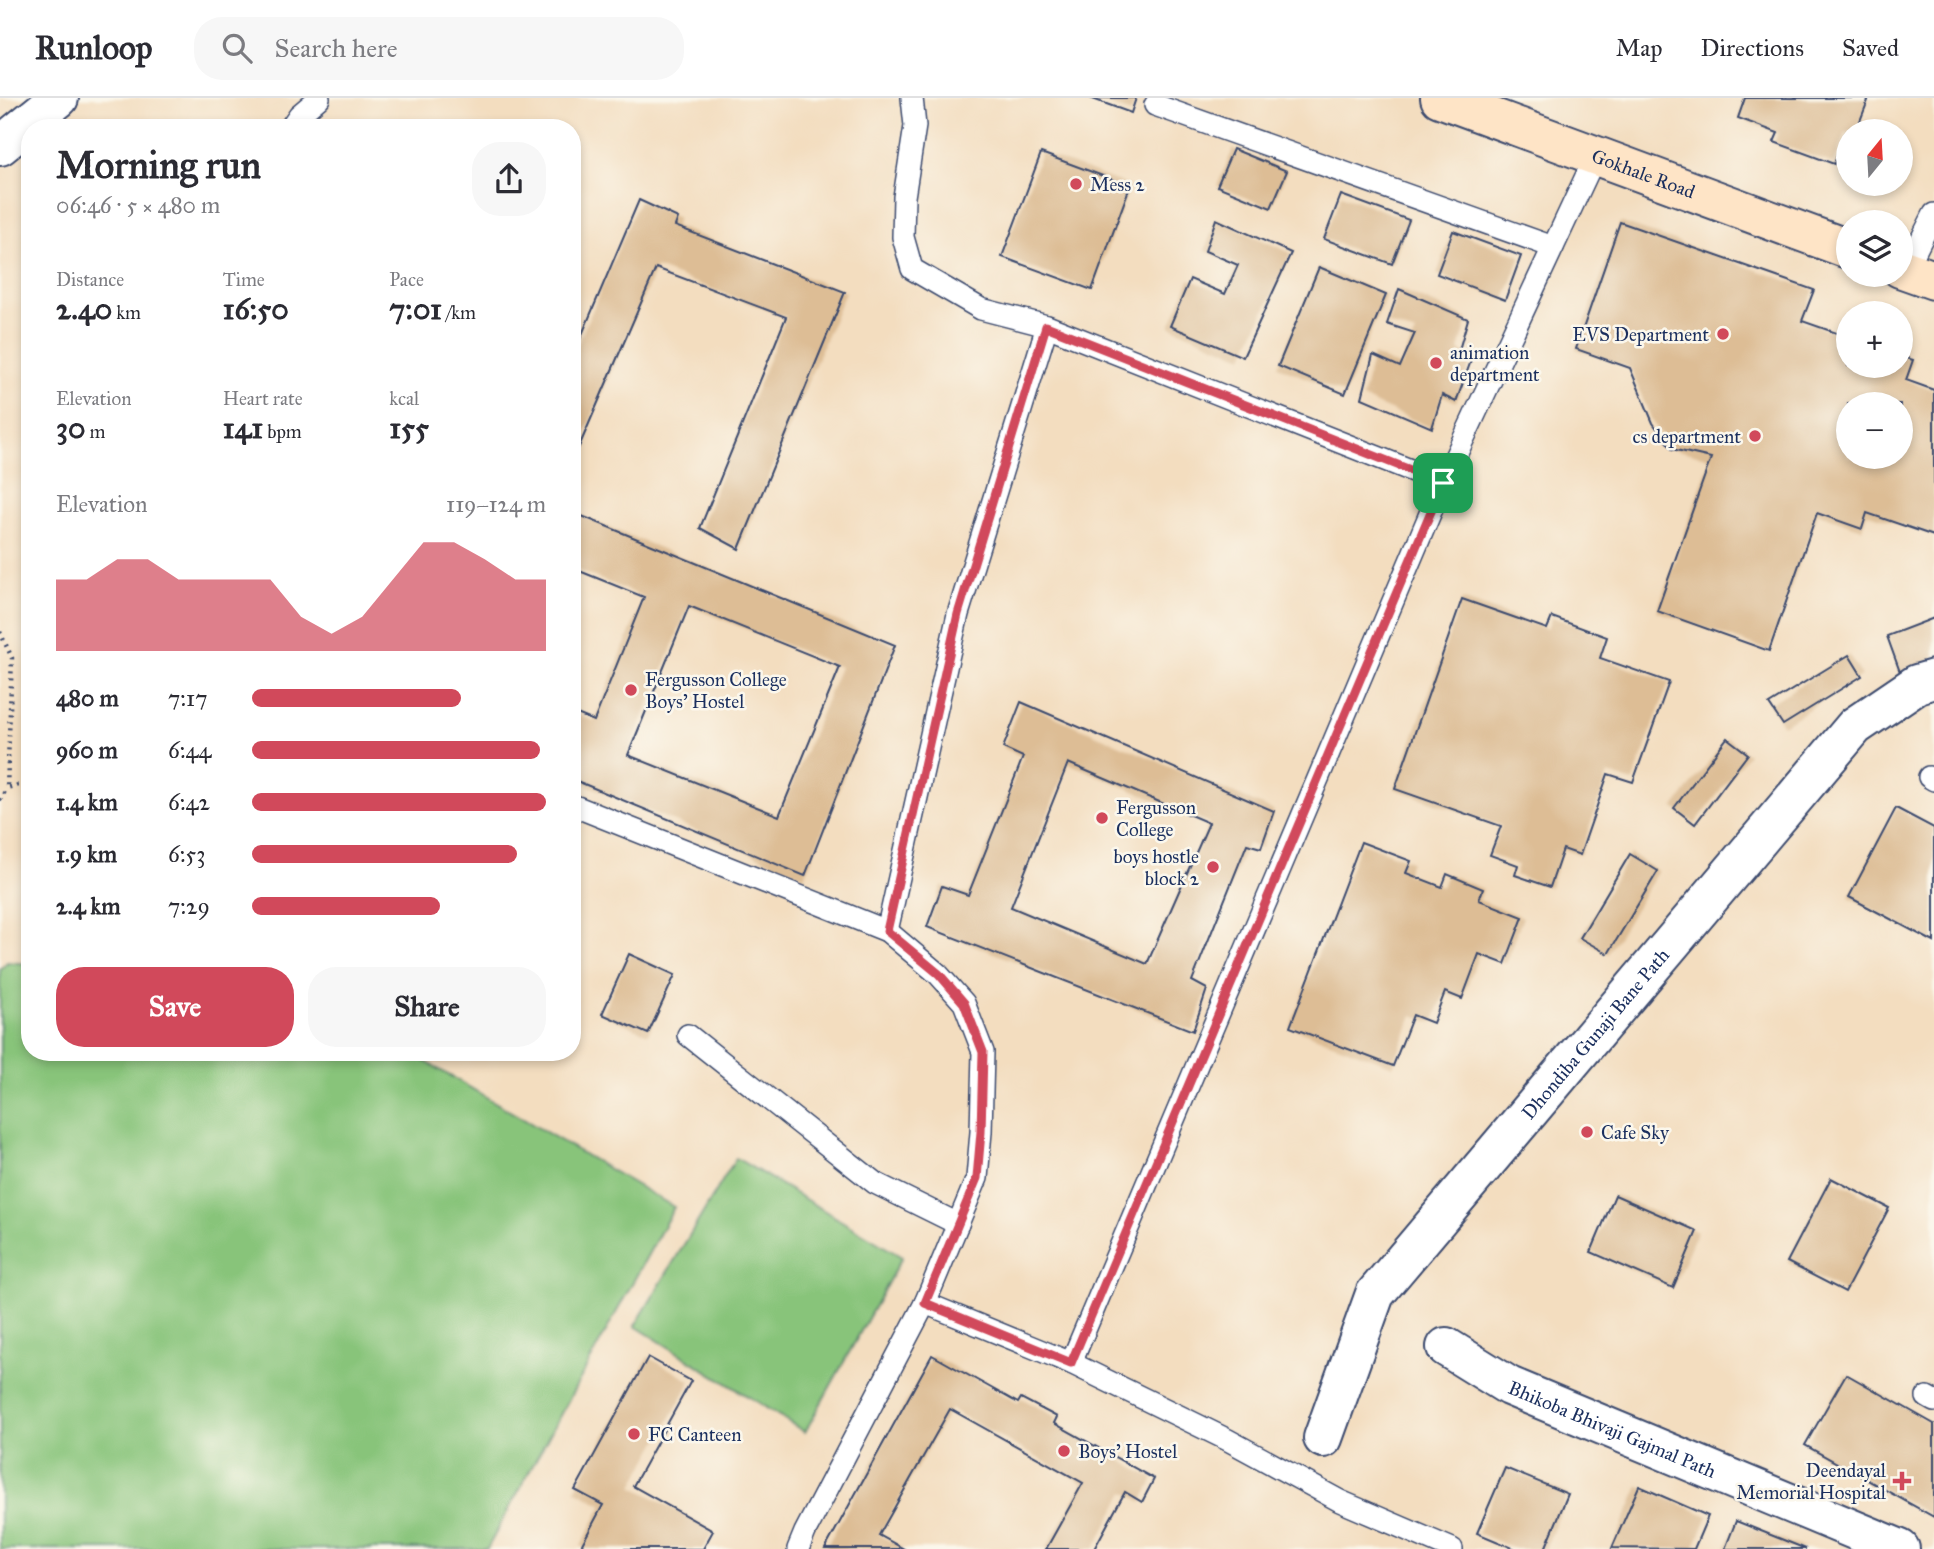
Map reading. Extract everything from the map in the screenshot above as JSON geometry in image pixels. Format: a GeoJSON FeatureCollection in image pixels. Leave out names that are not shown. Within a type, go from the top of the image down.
{"type":"FeatureCollection","features":[{"type":"Feature","properties":{"kind":"street"},"geometry":{"type":"LineString","coordinates":[[33,119],[59,98]]}},
{"type":"Feature","properties":{"kind":"street","name":"Gokhale Road"},"geometry":{"type":"LineString","coordinates":[[1440,98],[1836,244]]}},
{"type":"Feature","properties":{"kind":"street"},"geometry":{"type":"LineString","coordinates":[[0,146],[21,129]]}},
{"type":"Feature","properties":{"kind":"street","name":"Dhondiba Gunaji Bane Path"},"geometry":{"type":"LineString","coordinates":[[1323,1438],[1375,1294],[1855,726],[1917,684],[1934,679]]}},
{"type":"Feature","properties":{"kind":"street","name":"Bhikoba Bhivaji Gajmal Path"},"geometry":{"type":"LineString","coordinates":[[1446,1347],[1508,1386],[1900,1549]]}},
{"type":"Feature","properties":{"kind":"lane"},"geometry":{"type":"LineString","coordinates":[[296,119],[319,98]]}},
{"type":"Feature","properties":{"kind":"lane"},"geometry":{"type":"LineString","coordinates":[[912,98],[915,126],[904,197],[903,237],[912,269],[981,309],[1046,326],[1443,483]]}},
{"type":"Feature","properties":{"kind":"lane"},"geometry":{"type":"LineString","coordinates":[[1154,106],[1553,247]]}},
{"type":"Feature","properties":{"kind":"lane"},"geometry":{"type":"LineString","coordinates":[[1071,1363],[1443,483],[1596,155]]}},
{"type":"Feature","properties":{"kind":"lane"},"geometry":{"type":"LineString","coordinates":[[1913,273],[1934,214]]}},
{"type":"Feature","properties":{"kind":"lane"},"geometry":{"type":"LineString","coordinates":[[887,931],[958,614],[1046,326]]}},
{"type":"Feature","properties":{"kind":"lane"},"geometry":{"type":"LineString","coordinates":[[581,809],[887,931],[939,974],[964,1003],[983,1052],[977,1178],[925,1303],[798,1549]]}},
{"type":"Feature","properties":{"kind":"lane"},"geometry":{"type":"LineString","coordinates":[[688,1035],[875,1183],[958,1224]]}},
{"type":"Feature","properties":{"kind":"lane"},"geometry":{"type":"LineString","coordinates":[[925,1303],[1071,1363],[1228,1440],[1340,1501],[1452,1549]]}},
{"type":"Feature","properties":{"kind":"path"},"geometry":{"type":"LineString","coordinates":[[0,632],[12,658],[7,788],[0,800]]}},
{"type":"Feature","properties":{"kind":"path"},"geometry":{"type":"LineString","coordinates":[[7,788],[21,784]]}},
{"type":"Feature","properties":{"kind":"green space"},"geometry":{"type":"Polygon","coordinates":[[[7,962],[21,963],[21,1061],[424,1061],[674,1207],[487,1549],[0,1549],[0,969],[7,962]]]}},
{"type":"Feature","properties":{"kind":"green space"},"geometry":{"type":"Polygon","coordinates":[[[736,1158],[902,1257],[805,1432],[635,1326],[736,1158]]]}},
{"type":"Feature","properties":{"kind":"building"},"geometry":{"type":"Polygon","coordinates":[[[1090,98],[1136,98],[1131,113],[1090,98]]]}},
{"type":"Feature","properties":{"kind":"building"},"geometry":{"type":"Polygon","coordinates":[[[1745,98],[1869,98],[1861,119],[1836,119],[1834,164],[1774,142],[1778,133],[1738,118],[1745,98]]]}},
{"type":"Feature","properties":{"kind":"building"},"geometry":{"type":"Polygon","coordinates":[[[1233,149],[1287,171],[1271,208],[1217,186],[1233,149]]]}},
{"type":"Feature","properties":{"kind":"building"},"geometry":{"type":"Polygon","coordinates":[[[1041,153],[1130,186],[1092,290],[1002,257],[1041,153]]]}},
{"type":"Feature","properties":{"kind":"building"},"geometry":{"type":"Polygon","coordinates":[[[1341,195],[1409,220],[1392,264],[1324,239],[1341,195]]]}},
{"type":"Feature","properties":{"kind":"building"},"geometry":{"type":"Polygon","coordinates":[[[639,200],[678,218],[675,226],[845,292],[739,549],[700,528],[786,317],[656,268],[581,442],[581,337],[639,200]]]}},
{"type":"Feature","properties":{"kind":"building"},"geometry":{"type":"Polygon","coordinates":[[[1216,219],[1291,253],[1243,357],[1170,326],[1190,279],[1225,294],[1238,265],[1205,251],[1216,219]]]}},
{"type":"Feature","properties":{"kind":"building","name":"cs department"},"geometry":{"type":"Polygon","coordinates":[[[1620,222],[1814,290],[1802,321],[1836,333],[1836,378],[1907,378],[1906,380],[1934,390],[1934,536],[1867,513],[1862,529],[1817,513],[1769,651],[1657,611],[1711,458],[1672,449],[1653,423],[1630,368],[1576,349],[1620,222]]]}},
{"type":"Feature","properties":{"kind":"building"},"geometry":{"type":"Polygon","coordinates":[[[1453,231],[1521,256],[1505,300],[1437,274],[1453,231]]]}},
{"type":"Feature","properties":{"kind":"building"},"geometry":{"type":"Polygon","coordinates":[[[1319,267],[1386,295],[1345,394],[1278,366],[1319,267]]]}},
{"type":"Feature","properties":{"kind":"building","name":"animation department"},"geometry":{"type":"Polygon","coordinates":[[[1399,289],[1468,319],[1459,350],[1472,358],[1456,402],[1442,395],[1432,428],[1362,398],[1373,355],[1400,367],[1415,333],[1387,324],[1399,289]]]}},
{"type":"Feature","properties":{"kind":"building","name":"Fergusson College Boys' Hostel"},"geometry":{"type":"Polygon","coordinates":[[[581,516],[895,645],[805,876],[581,783],[581,716],[594,721],[644,597],[581,572],[581,516]],[[689,606],[628,755],[779,816],[840,667],[689,606]]]}},
{"type":"Feature","properties":{"kind":"building"},"geometry":{"type":"Polygon","coordinates":[[[1462,599],[1547,629],[1552,617],[1607,637],[1600,658],[1669,682],[1633,782],[1608,774],[1580,855],[1563,849],[1550,887],[1515,875],[1518,865],[1490,855],[1501,826],[1395,789],[1462,599]]]}},
{"type":"Feature","properties":{"kind":"building"},"geometry":{"type":"Polygon","coordinates":[[[1934,618],[1934,659],[1900,672],[1887,636],[1934,618]]]}},
{"type":"Feature","properties":{"kind":"building"},"geometry":{"type":"Polygon","coordinates":[[[1849,655],[1862,676],[1783,725],[1769,704],[1849,655]]]}},
{"type":"Feature","properties":{"kind":"building","name":"boys hostle block 2"},"geometry":{"type":"Polygon","coordinates":[[[1021,702],[1274,811],[1261,848],[1247,844],[1192,981],[1207,989],[1193,1031],[927,927],[942,886],[968,895],[1023,757],[1003,748],[1021,702]],[[1068,763],[1011,907],[1147,964],[1209,823],[1068,763]]]}},
{"type":"Feature","properties":{"kind":"building"},"geometry":{"type":"Polygon","coordinates":[[[1727,738],[1748,754],[1695,824],[1674,808],[1727,738]]]}},
{"type":"Feature","properties":{"kind":"building"},"geometry":{"type":"Polygon","coordinates":[[[1896,808],[1934,828],[1934,942],[1849,897],[1896,808]]]}},
{"type":"Feature","properties":{"kind":"building"},"geometry":{"type":"Polygon","coordinates":[[[1361,842],[1411,861],[1406,873],[1442,887],[1447,874],[1483,889],[1479,900],[1523,917],[1505,964],[1479,954],[1462,999],[1445,992],[1433,1023],[1413,1015],[1393,1066],[1290,1027],[1361,842]]]}},
{"type":"Feature","properties":{"kind":"building"},"geometry":{"type":"Polygon","coordinates":[[[1630,854],[1658,871],[1608,954],[1580,938],[1630,854]]]}},
{"type":"Feature","properties":{"kind":"building"},"geometry":{"type":"Polygon","coordinates":[[[629,954],[675,975],[648,1034],[602,1014],[629,954]]]}},
{"type":"Feature","properties":{"kind":"building"},"geometry":{"type":"Polygon","coordinates":[[[1831,1178],[1889,1208],[1845,1292],[1787,1262],[1831,1178]]]}},
{"type":"Feature","properties":{"kind":"building"},"geometry":{"type":"Polygon","coordinates":[[[1615,1195],[1697,1231],[1673,1288],[1591,1252],[1615,1195]]]}},
{"type":"Feature","properties":{"kind":"building","name":"Boys' Hostel"},"geometry":{"type":"Polygon","coordinates":[[[932,1355],[1018,1403],[1021,1398],[1057,1417],[1054,1423],[1154,1479],[1142,1502],[1125,1492],[1094,1549],[1046,1549],[1083,1483],[950,1409],[879,1535],[904,1549],[825,1549],[932,1355]]]}},
{"type":"Feature","properties":{"kind":"building","name":"FC Canteen"},"geometry":{"type":"Polygon","coordinates":[[[648,1357],[691,1381],[633,1486],[713,1531],[703,1549],[586,1549],[581,1546],[603,1505],[575,1490],[648,1357]]]}},
{"type":"Feature","properties":{"kind":"building","name":"Deendayal Memorial Hospital"},"geometry":{"type":"Polygon","coordinates":[[[1846,1374],[1934,1424],[1934,1517],[1805,1445],[1846,1374]]]}},
{"type":"Feature","properties":{"kind":"building"},"geometry":{"type":"Polygon","coordinates":[[[1505,1468],[1568,1494],[1545,1549],[1515,1549],[1477,1533],[1505,1468]]]}},
{"type":"Feature","properties":{"kind":"building"},"geometry":{"type":"Polygon","coordinates":[[[1639,1486],[1708,1516],[1694,1549],[1612,1548],[1639,1486]]]}},
{"type":"Feature","properties":{"kind":"building"},"geometry":{"type":"Polygon","coordinates":[[[1736,1521],[1806,1549],[1725,1549],[1736,1521]]]}},
{"type":"Feature","properties":{"kind":"place","name":"Mess 2"},"geometry":{"type":"Point","coordinates":[1076,184]}},
{"type":"Feature","properties":{"kind":"place","name":"EVS Department"},"geometry":{"type":"Point","coordinates":[1723,334]}},
{"type":"Feature","properties":{"kind":"place","name":"animation department"},"geometry":{"type":"Point","coordinates":[1436,363]}},
{"type":"Feature","properties":{"kind":"place","name":"cs department"},"geometry":{"type":"Point","coordinates":[1755,436]}},
{"type":"Feature","properties":{"kind":"place","name":"Fergusson College Boys' Hostel"},"geometry":{"type":"Point","coordinates":[631,690]}},
{"type":"Feature","properties":{"kind":"place","name":"Fergusson College"},"geometry":{"type":"Point","coordinates":[1102,818]}},
{"type":"Feature","properties":{"kind":"place","name":"boys hostle block 2"},"geometry":{"type":"Point","coordinates":[1213,867]}},
{"type":"Feature","properties":{"kind":"place","name":"Cafe Sky"},"geometry":{"type":"Point","coordinates":[1587,1132]}},
{"type":"Feature","properties":{"kind":"place","name":"FC Canteen"},"geometry":{"type":"Point","coordinates":[634,1434]}},
{"type":"Feature","properties":{"kind":"place","name":"Boys' Hostel"},"geometry":{"type":"Point","coordinates":[1064,1451]}},
{"type":"Feature","properties":{"kind":"place","name":"Deendayal Memorial Hospital"},"geometry":{"type":"Point","coordinates":[1902,1481]}},
{"type":"Feature","properties":{"kind":"route"},"geometry":{"type":"LineString","coordinates":[[1046,326],[1443,483],[1071,1363],[925,1303],[977,1178],[983,1052],[964,1003],[939,974],[887,931],[958,614],[1046,326]]}}]}
